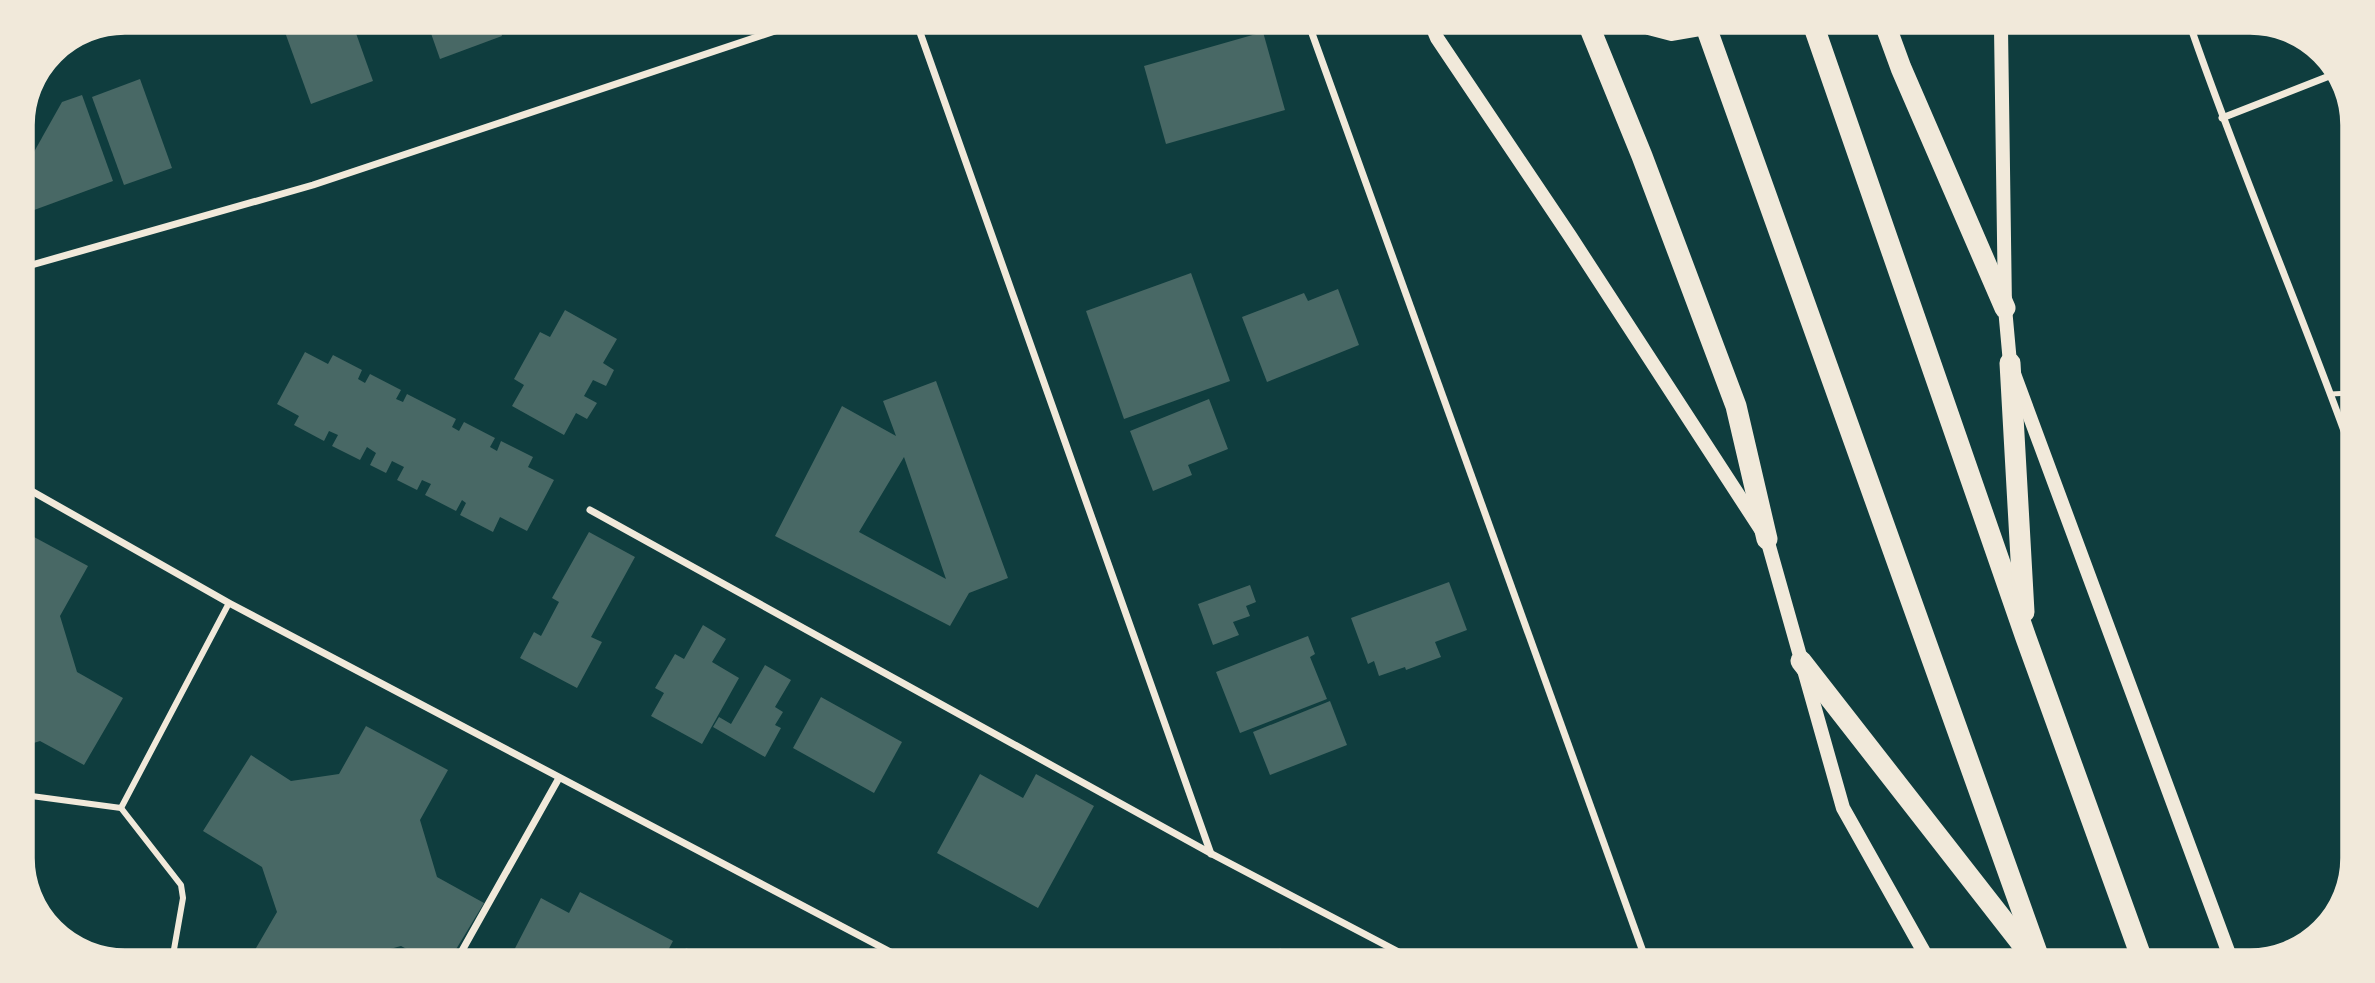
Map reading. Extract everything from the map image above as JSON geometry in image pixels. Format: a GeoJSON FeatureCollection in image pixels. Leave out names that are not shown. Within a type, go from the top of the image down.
{"type":"FeatureCollection","features":[{"type":"Feature","properties":{"kind":"highway"},"geometry":{"type":"LineString","coordinates":[[1592,33],[1642,156],[1736,406],[1767,539]]}},
{"type":"Feature","properties":{"kind":"highway"},"geometry":{"type":"LineString","coordinates":[[1706,33],[2033,950]]}},
{"type":"Feature","properties":{"kind":"highway"},"geometry":{"type":"LineString","coordinates":[[1816,33],[2026,638],[2139,950]]}},
{"type":"Feature","properties":{"kind":"highway"},"geometry":{"type":"LineString","coordinates":[[1888,33],[1900,68],[2005,308]]}},
{"type":"Feature","properties":{"kind":"highway"},"geometry":{"type":"LineString","coordinates":[[2010,363],[2026,638]]}},
{"type":"Feature","properties":{"kind":"highway"},"geometry":{"type":"LineString","coordinates":[[1801,661],[2028,950]]}},
{"type":"Feature","properties":{"kind":"main road"},"geometry":{"type":"LineString","coordinates":[[1435,33],[1578,247],[1767,539],[1843,808],[1923,950]]}},
{"type":"Feature","properties":{"kind":"main road"},"geometry":{"type":"LineString","coordinates":[[2001,33],[2005,308],[2010,363],[2228,950]]}},
{"type":"Feature","properties":{"kind":"street"},"geometry":{"type":"LineString","coordinates":[[33,265],[313,185],[769,33]]}},
{"type":"Feature","properties":{"kind":"street"},"geometry":{"type":"LineString","coordinates":[[920,33],[1212,854]]}},
{"type":"Feature","properties":{"kind":"street"},"geometry":{"type":"LineString","coordinates":[[1312,33],[1642,950]]}},
{"type":"Feature","properties":{"kind":"street"},"geometry":{"type":"LineString","coordinates":[[2192,33],[2222,118],[2342,425]]}},
{"type":"Feature","properties":{"kind":"street"},"geometry":{"type":"LineString","coordinates":[[2222,118],[2328,77]]}},
{"type":"Feature","properties":{"kind":"street"},"geometry":{"type":"LineString","coordinates":[[33,492],[229,603],[887,950]]}},
{"type":"Feature","properties":{"kind":"street"},"geometry":{"type":"LineString","coordinates":[[590,510],[1212,854],[1395,950]]}},
{"type":"Feature","properties":{"kind":"street"},"geometry":{"type":"LineString","coordinates":[[121,808],[229,603]]}},
{"type":"Feature","properties":{"kind":"street"},"geometry":{"type":"LineString","coordinates":[[462,950],[559,778]]}},
{"type":"Feature","properties":{"kind":"street"},"geometry":{"type":"LineString","coordinates":[[33,796],[121,808],[181,885],[183,898],[174,950]]}},
{"type":"Feature","properties":{"kind":"lane"},"geometry":{"type":"LineString","coordinates":[[2331,394],[2342,393]]}},
{"type":"Feature","properties":{"kind":"building"},"geometry":{"type":"Polygon","coordinates":[[[285,33],[356,33],[373,81],[311,104],[285,33]]]}},
{"type":"Feature","properties":{"kind":"building"},"geometry":{"type":"Polygon","coordinates":[[[431,33],[501,33],[502,36],[440,59],[431,33]]]}},
{"type":"Feature","properties":{"kind":"building"},"geometry":{"type":"Polygon","coordinates":[[[1263,33],[1285,110],[1166,144],[1144,66],[1263,33]]]}},
{"type":"Feature","properties":{"kind":"building"},"geometry":{"type":"Polygon","coordinates":[[[140,79],[172,168],[124,185],[92,97],[140,79]]]}},
{"type":"Feature","properties":{"kind":"building"},"geometry":{"type":"Polygon","coordinates":[[[82,95],[113,181],[33,210],[33,154],[62,102],[82,95]]]}},
{"type":"Feature","properties":{"kind":"building"},"geometry":{"type":"Polygon","coordinates":[[[1191,273],[1230,381],[1124,419],[1086,311],[1191,273]]]}},
{"type":"Feature","properties":{"kind":"building"},"geometry":{"type":"Polygon","coordinates":[[[1338,289],[1359,345],[1267,382],[1242,317],[1304,293],[1308,301],[1338,289]]]}},
{"type":"Feature","properties":{"kind":"building"},"geometry":{"type":"Polygon","coordinates":[[[565,310],[617,339],[603,363],[614,370],[606,386],[593,380],[584,396],[597,403],[587,419],[576,413],[564,435],[512,406],[524,385],[514,379],[540,332],[550,337],[565,310]]]}},
{"type":"Feature","properties":{"kind":"building"},"geometry":{"type":"Polygon","coordinates":[[[305,352],[328,364],[333,355],[362,370],[358,379],[365,383],[370,374],[401,390],[396,399],[403,402],[407,394],[456,419],[452,427],[459,431],[464,422],[495,438],[490,447],[497,451],[501,441],[533,457],[528,467],[554,480],[527,531],[500,517],[493,532],[460,515],[466,503],[462,500],[456,511],[425,495],[431,484],[422,480],[417,490],[397,480],[404,467],[392,461],[386,473],[370,465],[376,453],[367,447],[360,460],[332,446],[338,435],[329,431],[324,441],[294,425],[299,416],[277,404],[305,352]]]}},
{"type":"Feature","properties":{"kind":"building"},"geometry":{"type":"Polygon","coordinates":[[[936,381],[1008,578],[969,593],[950,626],[775,536],[842,406],[896,436],[883,401],[936,381]],[[904,457],[859,532],[946,579],[904,457]]]}},
{"type":"Feature","properties":{"kind":"building"},"geometry":{"type":"Polygon","coordinates":[[[1209,399],[1228,449],[1188,465],[1192,475],[1153,491],[1130,431],[1209,399]]]}},
{"type":"Feature","properties":{"kind":"building"},"geometry":{"type":"Polygon","coordinates":[[[589,532],[635,557],[591,637],[602,642],[577,688],[520,658],[534,632],[541,636],[559,602],[552,598],[589,532]]]}},
{"type":"Feature","properties":{"kind":"building"},"geometry":{"type":"Polygon","coordinates":[[[33,536],[88,566],[60,616],[77,672],[123,698],[84,765],[40,741],[33,743],[33,536]]]}},
{"type":"Feature","properties":{"kind":"building"},"geometry":{"type":"Polygon","coordinates":[[[1449,582],[1467,630],[1435,642],[1441,657],[1406,670],[1405,667],[1379,676],[1374,661],[1368,664],[1351,618],[1449,582]]]}},
{"type":"Feature","properties":{"kind":"building"},"geometry":{"type":"Polygon","coordinates":[[[1250,585],[1256,602],[1246,606],[1250,616],[1233,622],[1239,635],[1213,645],[1198,604],[1250,585]]]}},
{"type":"Feature","properties":{"kind":"building"},"geometry":{"type":"Polygon","coordinates":[[[703,625],[726,639],[712,662],[739,678],[702,744],[651,716],[664,693],[655,688],[675,654],[684,659],[703,625]]]}},
{"type":"Feature","properties":{"kind":"building"},"geometry":{"type":"Polygon","coordinates":[[[1308,636],[1315,654],[1310,657],[1327,699],[1240,733],[1216,672],[1308,636]]]}},
{"type":"Feature","properties":{"kind":"building"},"geometry":{"type":"Polygon","coordinates":[[[765,665],[791,680],[775,707],[783,712],[775,725],[781,728],[765,757],[713,727],[719,717],[731,724],[765,665]]]}},
{"type":"Feature","properties":{"kind":"building"},"geometry":{"type":"Polygon","coordinates":[[[821,697],[902,742],[874,793],[793,748],[821,697]]]}},
{"type":"Feature","properties":{"kind":"building"},"geometry":{"type":"Polygon","coordinates":[[[1330,701],[1347,745],[1270,775],[1253,732],[1330,701]]]}},
{"type":"Feature","properties":{"kind":"building"},"geometry":{"type":"Polygon","coordinates":[[[366,726],[448,770],[420,820],[437,877],[484,903],[456,950],[409,950],[401,946],[386,950],[255,950],[277,912],[262,867],[203,831],[251,755],[291,781],[339,774],[366,726]]]}},
{"type":"Feature","properties":{"kind":"building"},"geometry":{"type":"Polygon","coordinates":[[[980,774],[1023,798],[1036,774],[1094,806],[1038,908],[937,853],[980,774]]]}},
{"type":"Feature","properties":{"kind":"building"},"geometry":{"type":"Polygon","coordinates":[[[580,892],[673,941],[668,950],[514,950],[541,898],[569,913],[580,892]]]}}]}
